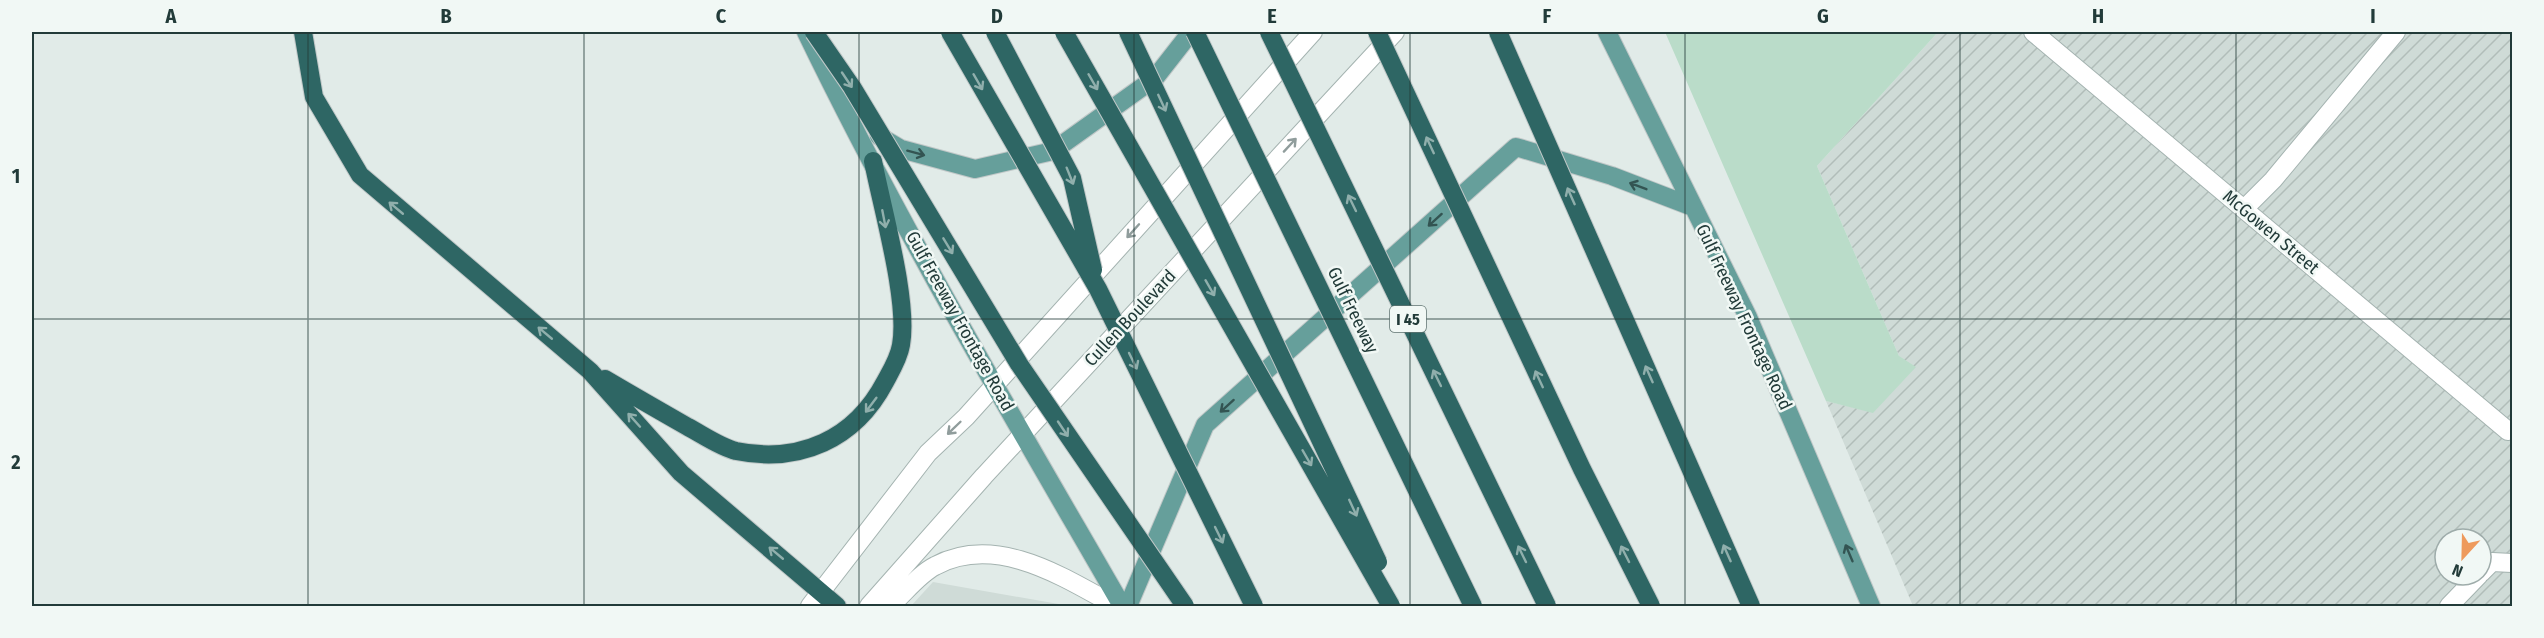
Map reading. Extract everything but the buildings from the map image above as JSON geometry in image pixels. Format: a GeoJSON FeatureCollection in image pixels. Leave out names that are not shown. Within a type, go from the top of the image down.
{"type":"FeatureCollection","features":[{"type":"Feature","properties":{"kind":"highway"},"geometry":{"type":"LineString","coordinates":[[303,32],[314,97],[360,175],[377,192],[590,371],[681,473],[815,599],[837,606]]}},
{"type":"Feature","properties":{"kind":"highway"},"geometry":{"type":"LineString","coordinates":[[814,32],[852,87],[1019,364],[1185,606]]}},
{"type":"Feature","properties":{"kind":"highway"},"geometry":{"type":"LineString","coordinates":[[950,32],[1098,289],[1254,606]]}},
{"type":"Feature","properties":{"kind":"highway"},"geometry":{"type":"LineString","coordinates":[[995,32],[1072,178],[1098,289]]}},
{"type":"Feature","properties":{"kind":"highway"},"geometry":{"type":"LineString","coordinates":[[1064,32],[1391,606]]}},
{"type":"Feature","properties":{"kind":"highway"},"geometry":{"type":"LineString","coordinates":[[1128,32],[1399,606]]}},
{"type":"Feature","properties":{"kind":"highway","name":"Gulf Freeway"},"geometry":{"type":"LineString","coordinates":[[1193,32],[1473,606]]}},
{"type":"Feature","properties":{"kind":"highway","name":"I 45"},"geometry":{"type":"LineString","coordinates":[[1269,32],[1547,606]]}},
{"type":"Feature","properties":{"kind":"highway"},"geometry":{"type":"LineString","coordinates":[[1377,32],[1581,470],[1652,606]]}},
{"type":"Feature","properties":{"kind":"highway"},"geometry":{"type":"LineString","coordinates":[[1497,32],[1751,606]]}},
{"type":"Feature","properties":{"kind":"highway"},"geometry":{"type":"LineString","coordinates":[[590,371],[735,451],[798,452],[831,441],[855,424],[874,403],[894,365],[901,345],[901,302],[873,161]]}},
{"type":"Feature","properties":{"kind":"main road","name":"Gulf Freeway Frontage Road"},"geometry":{"type":"LineString","coordinates":[[806,32],[847,116],[994,386],[1122,606]]}},
{"type":"Feature","properties":{"kind":"main road"},"geometry":{"type":"LineString","coordinates":[[847,116],[901,149],[975,169],[1053,151],[1155,78],[1193,32]]}},
{"type":"Feature","properties":{"kind":"main road","name":"Gulf Freeway Frontage Road"},"geometry":{"type":"LineString","coordinates":[[1607,32],[1748,317],[1872,606]]}},
{"type":"Feature","properties":{"kind":"main road"},"geometry":{"type":"LineString","coordinates":[[1128,606],[1205,425],[1516,147],[1612,176],[1693,207]]}},
{"type":"Feature","properties":{"kind":"street"},"geometry":{"type":"LineString","coordinates":[[815,599],[928,453],[994,386],[1313,32]]}},
{"type":"Feature","properties":{"kind":"street","name":"Cullen Boulevard"},"geometry":{"type":"LineString","coordinates":[[869,606],[1022,435],[1395,32]]}},
{"type":"Feature","properties":{"kind":"street","name":"McGowen Street"},"geometry":{"type":"LineString","coordinates":[[2033,32],[2508,431]]}},
{"type":"Feature","properties":{"kind":"street"},"geometry":{"type":"LineString","coordinates":[[2244,209],[2273,180],[2396,32]]}},
{"type":"Feature","properties":{"kind":"street"},"geometry":{"type":"LineString","coordinates":[[890,606],[934,566],[967,555],[1009,556],[1061,576],[1116,606]]}},
{"type":"Feature","properties":{"kind":"street"},"geometry":{"type":"LineString","coordinates":[[2493,562],[2512,563]]}},
{"type":"Feature","properties":{"kind":"street"},"geometry":{"type":"LineString","coordinates":[[2448,606],[2467,587]]}},
{"type":"Feature","properties":{"kind":"shaded area"},"geometry":{"type":"Polygon","coordinates":[[[1938,32],[1970,34],[1973,32],[2512,32],[2512,606],[1913,606],[1826,401],[1873,412],[1899,356],[1817,166],[1938,32]]]}},
{"type":"Feature","properties":{"kind":"shaded area"},"geometry":{"type":"Polygon","coordinates":[[[933,582],[1070,606],[911,606],[933,582]]]}},
{"type":"Feature","properties":{"kind":"green space"},"geometry":{"type":"Polygon","coordinates":[[[1665,32],[1938,32],[1817,166],[1899,356],[1916,367],[1873,413],[1826,401],[1665,32]]]}}]}
